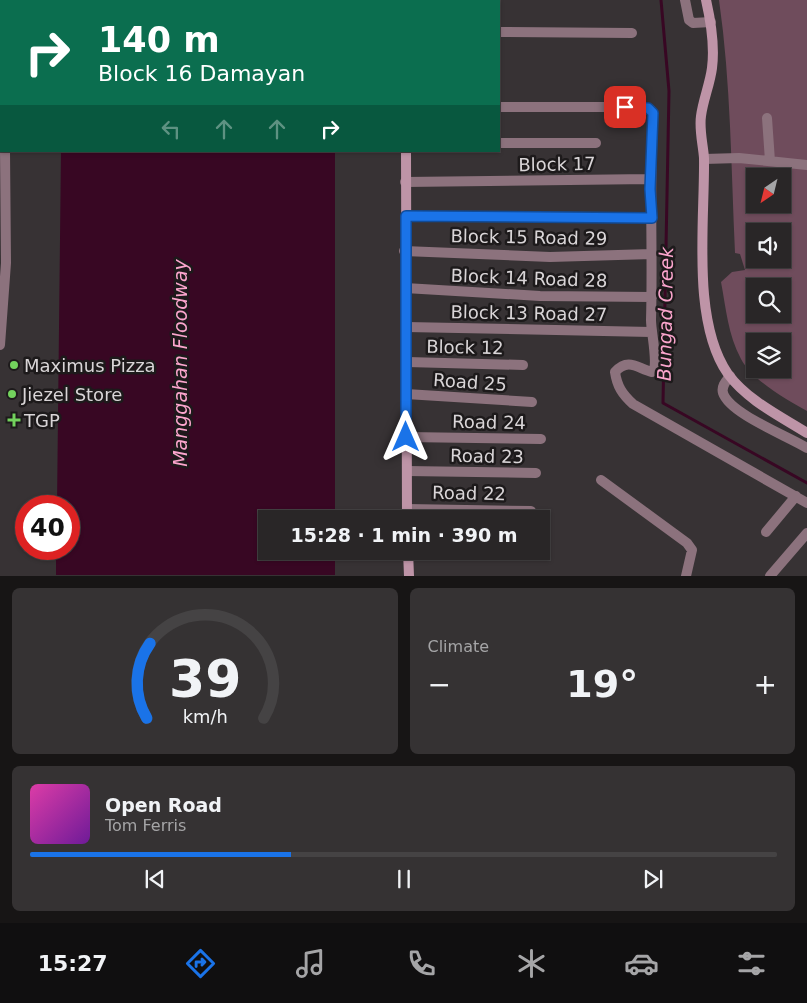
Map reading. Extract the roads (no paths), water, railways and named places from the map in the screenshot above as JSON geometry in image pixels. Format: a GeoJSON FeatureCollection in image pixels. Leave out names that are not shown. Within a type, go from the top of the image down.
{"type":"FeatureCollection","features":[{"type":"Feature","properties":{"kind":"street"},"geometry":{"type":"LineString","coordinates":[[685,0],[689,20],[693,23],[710,22]]}},
{"type":"Feature","properties":{"kind":"street"},"geometry":{"type":"LineString","coordinates":[[706,0],[710,22],[712,68],[701,118],[704,159],[703,253],[706,315],[710,335],[730,376],[743,391],[807,433]]}},
{"type":"Feature","properties":{"kind":"street"},"geometry":{"type":"LineString","coordinates":[[500,32],[632,33]]}},
{"type":"Feature","properties":{"kind":"street"},"geometry":{"type":"LineString","coordinates":[[500,107],[644,107],[653,113],[650,180],[652,218],[651,332],[654,371],[648,372],[641,366],[632,364],[619,368],[615,372],[616,383],[622,394],[633,404],[807,503]]}},
{"type":"Feature","properties":{"kind":"street"},"geometry":{"type":"LineString","coordinates":[[767,118],[770,161]]}},
{"type":"Feature","properties":{"kind":"street"},"geometry":{"type":"LineString","coordinates":[[500,144],[596,143]]}},
{"type":"Feature","properties":{"kind":"street"},"geometry":{"type":"LineString","coordinates":[[406,152],[404,251],[407,362],[407,510]]}},
{"type":"Feature","properties":{"kind":"street"},"geometry":{"type":"LineString","coordinates":[[0,345],[4,158]]}},
{"type":"Feature","properties":{"kind":"street"},"geometry":{"type":"LineString","coordinates":[[704,159],[770,161],[807,165]]}},
{"type":"Feature","properties":{"kind":"street","name":"Block 17"},"geometry":{"type":"LineString","coordinates":[[405,182],[650,180]]}},
{"type":"Feature","properties":{"kind":"street"},"geometry":{"type":"LineString","coordinates":[[406,216],[652,218]]}},
{"type":"Feature","properties":{"kind":"street","name":"Block 15 Road 29"},"geometry":{"type":"LineString","coordinates":[[404,251],[550,257],[652,254]]}},
{"type":"Feature","properties":{"kind":"street","name":"Block 14 Road 28"},"geometry":{"type":"LineString","coordinates":[[405,288],[540,296],[652,297]]}},
{"type":"Feature","properties":{"kind":"street","name":"Block 13 Road 27"},"geometry":{"type":"LineString","coordinates":[[406,327],[651,332]]}},
{"type":"Feature","properties":{"kind":"street","name":"Block 12"},"geometry":{"type":"LineString","coordinates":[[407,362],[523,365]]}},
{"type":"Feature","properties":{"kind":"street"},"geometry":{"type":"LineString","coordinates":[[730,376],[723,386],[723,393],[728,402],[741,412],[807,448]]}},
{"type":"Feature","properties":{"kind":"street","name":"Road 25"},"geometry":{"type":"LineString","coordinates":[[406,394],[532,402]]}},
{"type":"Feature","properties":{"kind":"street","name":"Road 24"},"geometry":{"type":"LineString","coordinates":[[406,437],[541,439]]}},
{"type":"Feature","properties":{"kind":"street","name":"Road 23"},"geometry":{"type":"LineString","coordinates":[[407,472],[536,473]]}},
{"type":"Feature","properties":{"kind":"street"},"geometry":{"type":"LineString","coordinates":[[601,480],[687,544],[692,550],[692,555],[686,576]]}},
{"type":"Feature","properties":{"kind":"street"},"geometry":{"type":"LineString","coordinates":[[766,532],[796,496]]}},
{"type":"Feature","properties":{"kind":"street"},"geometry":{"type":"LineString","coordinates":[[770,576],[807,533]]}},
{"type":"Feature","properties":{"kind":"street"},"geometry":{"type":"LineString","coordinates":[[408,560],[409,576]]}},
{"type":"Feature","properties":{"kind":"water","name":"Manggahan Floodway"},"geometry":{"type":"Polygon","coordinates":[[[61,152],[335,152],[335,510],[258,510],[258,560],[335,560],[335,575],[56,575],[56,560],[80,560],[80,495],[57,495],[61,152]]]}},
{"type":"Feature","properties":{"kind":"waterway","name":"Bungad Creek"},"geometry":{"type":"LineString","coordinates":[[661,0],[669,91],[663,403],[807,483]]}},
{"type":"Feature","properties":{"kind":"place","name":"Maximus Pizza"},"geometry":{"type":"Point","coordinates":[14,365]}},
{"type":"Feature","properties":{"kind":"place","name":"Jiezel Store"},"geometry":{"type":"Point","coordinates":[12,394]}},
{"type":"Feature","properties":{"kind":"place","name":"TGP"},"geometry":{"type":"Point","coordinates":[14,420]}}]}
